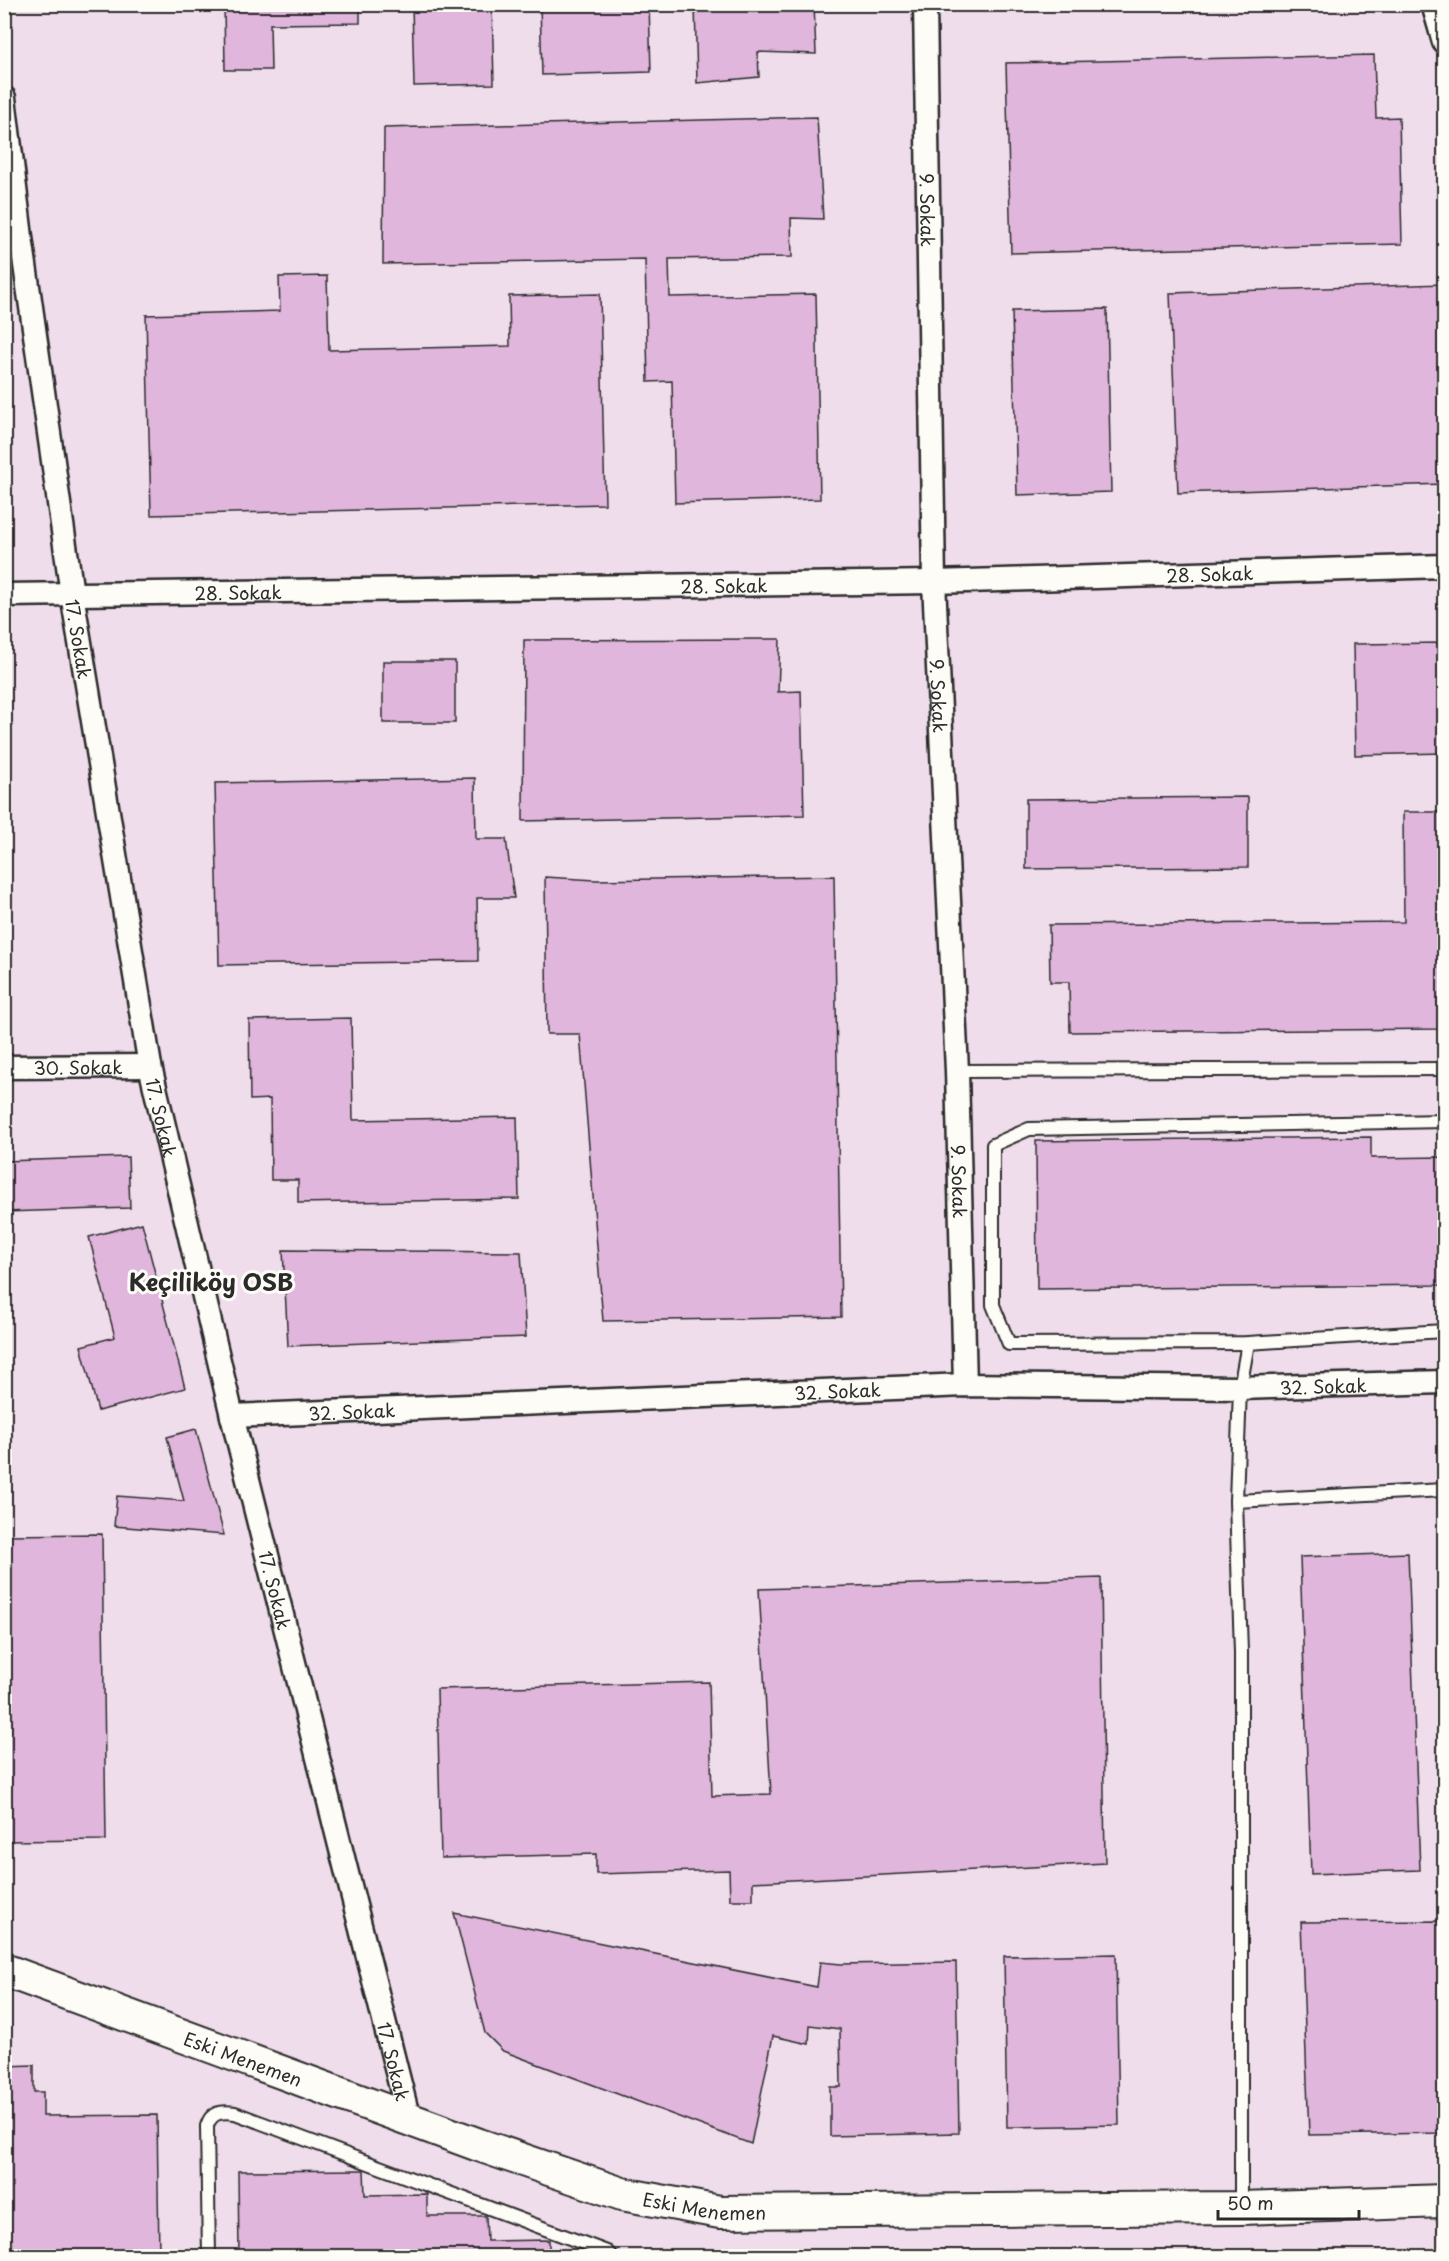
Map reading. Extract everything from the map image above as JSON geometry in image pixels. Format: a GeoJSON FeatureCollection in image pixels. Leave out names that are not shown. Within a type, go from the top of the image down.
{"type":"FeatureCollection","features":[{"type":"Feature","properties":{"kind":"street","name":"9. Sokak"},"geometry":{"type":"LineString","coordinates":[[925,4],[934,582],[957,1071],[965,1385]]}},
{"type":"Feature","properties":{"kind":"street"},"geometry":{"type":"LineString","coordinates":[[1432,4],[1444,42]]}},
{"type":"Feature","properties":{"kind":"street","name":"17. Sokak"},"geometry":{"type":"LineString","coordinates":[[4,98],[21,237],[72,594],[150,1066],[232,1416],[409,2120]]}},
{"type":"Feature","properties":{"kind":"street","name":"28. Sokak"},"geometry":{"type":"LineString","coordinates":[[4,595],[934,582],[1444,566]]}},
{"type":"Feature","properties":{"kind":"street","name":"30. Sokak"},"geometry":{"type":"LineString","coordinates":[[4,1067],[150,1066]]}},
{"type":"Feature","properties":{"kind":"street","name":"32. Sokak"},"geometry":{"type":"LineString","coordinates":[[232,1416],[965,1385],[1240,1388],[1444,1382]]}},
{"type":"Feature","properties":{"kind":"street","name":"Eski Menemen"},"geometry":{"type":"LineString","coordinates":[[4,1970],[409,2120],[622,2194],[720,2212],[1241,2208],[1444,2201]]}},
{"type":"Feature","properties":{"kind":"lane"},"geometry":{"type":"LineString","coordinates":[[957,1071],[1444,1069]]}},
{"type":"Feature","properties":{"kind":"lane"},"geometry":{"type":"LineString","coordinates":[[1444,1121],[1029,1129],[993,1145],[993,1305],[1009,1344],[1248,1343],[1444,1331]]}},
{"type":"Feature","properties":{"kind":"lane"},"geometry":{"type":"LineString","coordinates":[[1241,2208],[1241,1652],[1236,1501],[1240,1388],[1248,1343]]}},
{"type":"Feature","properties":{"kind":"lane"},"geometry":{"type":"LineString","coordinates":[[1236,1501],[1444,1490]]}},
{"type":"Feature","properties":{"kind":"lane"},"geometry":{"type":"LineString","coordinates":[[209,2256],[207,2126],[213,2114],[224,2112],[235,2113],[279,2129],[607,2252],[611,2256]]}},
{"type":"Feature","properties":{"kind":"shaded area"},"geometry":{"type":"Polygon","coordinates":[[[5,5],[1444,5],[1444,2256],[5,2256],[5,5]]]}},
{"type":"Feature","properties":{"kind":"building"},"geometry":{"type":"Polygon","coordinates":[[[224,4],[360,4],[360,23],[270,24],[271,70],[225,70],[224,4]]]}},
{"type":"Feature","properties":{"kind":"building"},"geometry":{"type":"Polygon","coordinates":[[[412,4],[492,4],[494,84],[414,86],[412,4]]]}},
{"type":"Feature","properties":{"kind":"building"},"geometry":{"type":"Polygon","coordinates":[[[540,4],[649,4],[651,72],[542,75],[540,4]]]}},
{"type":"Feature","properties":{"kind":"building"},"geometry":{"type":"Polygon","coordinates":[[[695,4],[814,4],[816,54],[758,52],[759,77],[697,83],[695,4]]]}},
{"type":"Feature","properties":{"kind":"building"},"geometry":{"type":"Polygon","coordinates":[[[1374,55],[1376,118],[1399,117],[1402,244],[1011,253],[1006,63],[1374,55]]]}},
{"type":"Feature","properties":{"kind":"building"},"geometry":{"type":"Polygon","coordinates":[[[817,117],[823,219],[791,218],[792,257],[669,259],[670,297],[816,294],[820,499],[675,503],[672,381],[648,382],[645,259],[383,264],[384,128],[817,117]]]}},
{"type":"Feature","properties":{"kind":"building"},"geometry":{"type":"Polygon","coordinates":[[[327,276],[329,350],[510,346],[509,296],[600,294],[605,504],[151,515],[146,315],[280,311],[279,277],[327,276]]]}},
{"type":"Feature","properties":{"kind":"building"},"geometry":{"type":"Polygon","coordinates":[[[1444,284],[1444,484],[1178,493],[1170,293],[1444,284]]]}},
{"type":"Feature","properties":{"kind":"building"},"geometry":{"type":"Polygon","coordinates":[[[1107,309],[1111,492],[1017,495],[1012,311],[1107,309]]]}},
{"type":"Feature","properties":{"kind":"building"},"geometry":{"type":"Polygon","coordinates":[[[780,639],[778,692],[801,691],[804,815],[523,821],[524,640],[780,639]]]}},
{"type":"Feature","properties":{"kind":"building"},"geometry":{"type":"Polygon","coordinates":[[[1444,643],[1444,753],[1355,755],[1353,644],[1444,643]]]}},
{"type":"Feature","properties":{"kind":"building"},"geometry":{"type":"Polygon","coordinates":[[[383,661],[455,661],[455,723],[383,723],[383,661]]]}},
{"type":"Feature","properties":{"kind":"building"},"geometry":{"type":"Polygon","coordinates":[[[475,778],[476,839],[506,839],[514,898],[477,898],[478,961],[219,965],[215,783],[475,778]]]}},
{"type":"Feature","properties":{"kind":"building"},"geometry":{"type":"Polygon","coordinates":[[[1248,797],[1248,867],[1026,869],[1026,799],[1248,797]]]}},
{"type":"Feature","properties":{"kind":"building"},"geometry":{"type":"Polygon","coordinates":[[[1403,812],[1444,812],[1444,1029],[1070,1032],[1069,982],[1050,982],[1049,925],[1404,922],[1403,812]]]}},
{"type":"Feature","properties":{"kind":"building"},"geometry":{"type":"Polygon","coordinates":[[[834,876],[841,1317],[603,1321],[580,1034],[547,1034],[545,877],[596,880],[834,876]]]}},
{"type":"Feature","properties":{"kind":"building"},"geometry":{"type":"Polygon","coordinates":[[[351,1018],[353,1120],[517,1117],[519,1199],[298,1203],[298,1180],[271,1180],[270,1099],[250,1100],[249,1020],[351,1018]]]}},
{"type":"Feature","properties":{"kind":"building"},"geometry":{"type":"Polygon","coordinates":[[[1371,1137],[1371,1158],[1444,1157],[1444,1285],[1037,1289],[1036,1141],[1371,1137]]]}},
{"type":"Feature","properties":{"kind":"building"},"geometry":{"type":"Polygon","coordinates":[[[128,1157],[130,1208],[4,1212],[4,1161],[128,1157]]]}},
{"type":"Feature","properties":{"kind":"building"},"geometry":{"type":"Polygon","coordinates":[[[142,1223],[185,1388],[98,1411],[81,1346],[115,1337],[89,1237],[142,1223]]]}},
{"type":"Feature","properties":{"kind":"building"},"geometry":{"type":"Polygon","coordinates":[[[283,1250],[521,1252],[526,1337],[288,1346],[283,1250]]]}},
{"type":"Feature","properties":{"kind":"building"},"geometry":{"type":"Polygon","coordinates":[[[196,1429],[224,1535],[114,1526],[117,1496],[184,1501],[167,1437],[196,1429]]]}},
{"type":"Feature","properties":{"kind":"building"},"geometry":{"type":"Polygon","coordinates":[[[102,1534],[106,1840],[4,1841],[4,1535],[102,1534]]]}},
{"type":"Feature","properties":{"kind":"building"},"geometry":{"type":"Polygon","coordinates":[[[1408,1553],[1420,1870],[1311,1874],[1300,1557],[1408,1553]]]}},
{"type":"Feature","properties":{"kind":"building"},"geometry":{"type":"Polygon","coordinates":[[[1101,1578],[1105,1863],[753,1882],[753,1900],[730,1900],[729,1870],[596,1874],[596,1854],[441,1858],[437,1689],[709,1682],[712,1796],[771,1794],[759,1589],[1101,1578]]]}},
{"type":"Feature","properties":{"kind":"building"},"geometry":{"type":"Polygon","coordinates":[[[454,1913],[817,1987],[820,1962],[841,1964],[956,1962],[959,2133],[830,2136],[830,2087],[841,2087],[840,2029],[810,2025],[809,2044],[773,2036],[751,2144],[503,2051],[485,2033],[454,1913]]]}},
{"type":"Feature","properties":{"kind":"building"},"geometry":{"type":"Polygon","coordinates":[[[1444,1921],[1444,2133],[1309,2135],[1301,1922],[1444,1921]]]}},
{"type":"Feature","properties":{"kind":"building"},"geometry":{"type":"Polygon","coordinates":[[[1116,1954],[1119,2125],[1007,2127],[1004,1956],[1116,1954]]]}},
{"type":"Feature","properties":{"kind":"building"},"geometry":{"type":"Polygon","coordinates":[[[34,2065],[34,2092],[43,2092],[43,2116],[157,2115],[159,2256],[4,2256],[4,2066],[34,2065]]]}},
{"type":"Feature","properties":{"kind":"building"},"geometry":{"type":"Polygon","coordinates":[[[364,2170],[365,2195],[427,2194],[427,2216],[486,2216],[487,2241],[549,2240],[549,2256],[239,2256],[238,2171],[364,2170]]]}},
{"type":"Feature","properties":{"kind":"district","name":"Keçiliköy OSB"},"geometry":{"type":"Point","coordinates":[211,1281]}}]}
